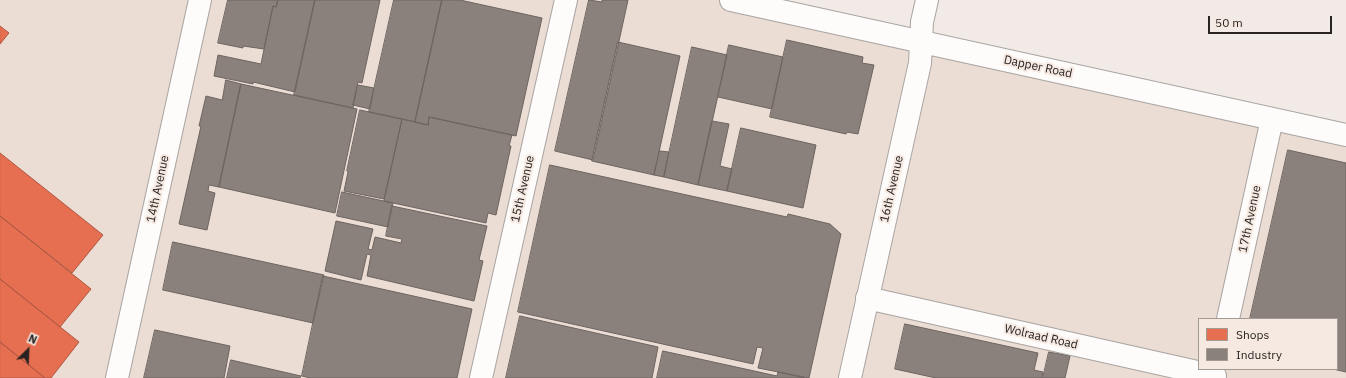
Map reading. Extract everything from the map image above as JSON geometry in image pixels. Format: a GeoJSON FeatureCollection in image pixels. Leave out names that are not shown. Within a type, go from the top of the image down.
{"type":"FeatureCollection","features":[{"type":"Feature","properties":{"kind":"street","name":"14th Avenue"},"geometry":{"type":"LineString","coordinates":[[117,378],[200,0]]}},
{"type":"Feature","properties":{"kind":"street","name":"15th Avenue"},"geometry":{"type":"LineString","coordinates":[[481,378],[566,0]]}},
{"type":"Feature","properties":{"kind":"street","name":"16th Avenue"},"geometry":{"type":"LineString","coordinates":[[850,378],[920,63],[922,22],[927,0]]}},
{"type":"Feature","properties":{"kind":"street","name":"Dapper Road"},"geometry":{"type":"LineString","coordinates":[[745,2],[1346,135]]}},
{"type":"Feature","properties":{"kind":"street","name":"17th Avenue"},"geometry":{"type":"LineString","coordinates":[[1228,318],[1272,119]]}},
{"type":"Feature","properties":{"kind":"street","name":"Wolraad Road"},"geometry":{"type":"LineString","coordinates":[[867,298],[1216,374]]}},
{"type":"Feature","properties":{"kind":"shaded area"},"geometry":{"type":"Polygon","coordinates":[[[0,0],[731,0],[1346,135],[1346,378],[0,378],[0,0]]]}},
{"type":"Feature","properties":{"kind":"building: Shops"},"geometry":{"type":"Polygon","coordinates":[[[0,26],[9,33],[0,44],[0,26]]]}},
{"type":"Feature","properties":{"kind":"building: Shops"},"geometry":{"type":"Polygon","coordinates":[[[0,153],[103,235],[72,273],[0,216],[0,153]]]}},
{"type":"Feature","properties":{"kind":"building: Shops"},"geometry":{"type":"Polygon","coordinates":[[[0,216],[91,289],[60,327],[0,279],[0,216]]]}},
{"type":"Feature","properties":{"kind":"building: Shops"},"geometry":{"type":"Polygon","coordinates":[[[0,279],[79,342],[51,378],[45,378],[0,342],[0,279]]]}},
{"type":"Feature","properties":{"kind":"building: Shops"},"geometry":{"type":"Polygon","coordinates":[[[0,342],[45,378],[0,378],[0,342]]]}},
{"type":"Feature","properties":{"kind":"building: Industry"},"geometry":{"type":"Polygon","coordinates":[[[228,0],[278,0],[276,7],[273,6],[264,49],[243,46],[243,48],[218,43],[228,0]]]}},
{"type":"Feature","properties":{"kind":"building: Industry"},"geometry":{"type":"Polygon","coordinates":[[[278,0],[315,0],[295,92],[253,82],[253,84],[214,76],[218,55],[261,64],[273,6],[276,7],[278,0]]]}},
{"type":"Feature","properties":{"kind":"building: Industry"},"geometry":{"type":"Polygon","coordinates":[[[315,0],[380,0],[362,83],[358,82],[353,108],[294,95],[315,0]]]}},
{"type":"Feature","properties":{"kind":"building: Industry"},"geometry":{"type":"Polygon","coordinates":[[[394,0],[442,0],[415,122],[369,112],[394,0]]]}},
{"type":"Feature","properties":{"kind":"building: Industry"},"geometry":{"type":"Polygon","coordinates":[[[442,0],[460,0],[542,18],[516,136],[429,117],[428,125],[415,122],[442,0]]]}},
{"type":"Feature","properties":{"kind":"building: Industry"},"geometry":{"type":"Polygon","coordinates":[[[589,0],[602,2],[602,0],[628,0],[593,160],[555,151],[589,0]]]}},
{"type":"Feature","properties":{"kind":"building: Industry"},"geometry":{"type":"Polygon","coordinates":[[[787,40],[863,57],[862,63],[874,65],[858,134],[847,132],[846,134],[770,117],[787,40]]]}},
{"type":"Feature","properties":{"kind":"building: Industry"},"geometry":{"type":"Polygon","coordinates":[[[618,42],[680,56],[654,175],[592,161],[618,42]]]}},
{"type":"Feature","properties":{"kind":"building: Industry"},"geometry":{"type":"Polygon","coordinates":[[[729,45],[783,57],[772,109],[718,97],[729,45]]]}},
{"type":"Feature","properties":{"kind":"building: Industry"},"geometry":{"type":"Polygon","coordinates":[[[692,47],[727,55],[698,185],[664,177],[692,47]]]}},
{"type":"Feature","properties":{"kind":"building: Industry"},"geometry":{"type":"Polygon","coordinates":[[[226,80],[241,84],[219,187],[209,185],[208,191],[215,193],[207,230],[179,224],[201,126],[199,126],[206,96],[222,100],[226,80]]]}},
{"type":"Feature","properties":{"kind":"building: Industry"},"geometry":{"type":"Polygon","coordinates":[[[241,84],[357,109],[335,213],[219,187],[241,84]]]}},
{"type":"Feature","properties":{"kind":"building: Industry"},"geometry":{"type":"Polygon","coordinates":[[[358,85],[374,88],[370,109],[353,105],[358,85]]]}},
{"type":"Feature","properties":{"kind":"building: Industry"},"geometry":{"type":"Polygon","coordinates":[[[360,110],[402,119],[384,199],[344,191],[360,110]]]}},
{"type":"Feature","properties":{"kind":"building: Industry"},"geometry":{"type":"Polygon","coordinates":[[[429,117],[512,135],[496,215],[488,213],[486,223],[384,201],[402,119],[428,125],[429,117]]]}},
{"type":"Feature","properties":{"kind":"building: Industry"},"geometry":{"type":"Polygon","coordinates":[[[712,121],[729,124],[720,166],[732,169],[727,191],[698,185],[712,121]]]}},
{"type":"Feature","properties":{"kind":"building: Industry"},"geometry":{"type":"Polygon","coordinates":[[[741,128],[816,145],[803,208],[727,191],[741,128]]]}},
{"type":"Feature","properties":{"kind":"building: Industry"},"geometry":{"type":"Polygon","coordinates":[[[1288,150],[1346,163],[1346,372],[1337,370],[1338,318],[1250,318],[1288,150]]]}},
{"type":"Feature","properties":{"kind":"building: Industry"},"geometry":{"type":"Polygon","coordinates":[[[660,151],[669,152],[664,177],[654,175],[660,151]]]}},
{"type":"Feature","properties":{"kind":"building: Industry"},"geometry":{"type":"Polygon","coordinates":[[[550,165],[787,217],[788,214],[830,224],[841,234],[809,378],[758,368],[763,348],[757,347],[753,364],[518,312],[550,165]]]}},
{"type":"Feature","properties":{"kind":"building: Industry"},"geometry":{"type":"Polygon","coordinates":[[[342,192],[393,203],[388,227],[337,216],[342,192]]]}},
{"type":"Feature","properties":{"kind":"building: Industry"},"geometry":{"type":"Polygon","coordinates":[[[392,206],[487,226],[479,260],[483,261],[474,301],[367,276],[371,255],[367,254],[361,280],[325,271],[336,221],[373,229],[368,249],[372,250],[375,237],[401,243],[402,239],[386,236],[392,206]]]}},
{"type":"Feature","properties":{"kind":"building: Industry"},"geometry":{"type":"Polygon","coordinates":[[[173,242],[324,275],[313,323],[163,290],[173,242]]]}},
{"type":"Feature","properties":{"kind":"building: Industry"},"geometry":{"type":"Polygon","coordinates":[[[323,276],[472,309],[457,378],[310,378],[302,376],[323,276]]]}},
{"type":"Feature","properties":{"kind":"building: Industry"},"geometry":{"type":"Polygon","coordinates":[[[520,316],[658,347],[652,378],[506,378],[520,316]]]}},
{"type":"Feature","properties":{"kind":"building: Industry"},"geometry":{"type":"Polygon","coordinates":[[[905,324],[1038,353],[1034,370],[1043,372],[1042,378],[936,378],[895,369],[905,324]]]}},
{"type":"Feature","properties":{"kind":"building: Industry"},"geometry":{"type":"Polygon","coordinates":[[[155,330],[230,346],[224,378],[144,378],[155,330]]]}},
{"type":"Feature","properties":{"kind":"building: Industry"},"geometry":{"type":"Polygon","coordinates":[[[663,351],[777,376],[778,372],[805,378],[657,378],[663,351]]]}},
{"type":"Feature","properties":{"kind":"building: Industry"},"geometry":{"type":"Polygon","coordinates":[[[1049,352],[1070,356],[1065,378],[1043,378],[1049,352]]]}},
{"type":"Feature","properties":{"kind":"building: Industry"},"geometry":{"type":"Polygon","coordinates":[[[231,360],[301,376],[300,378],[227,378],[231,360]]]}}]}
